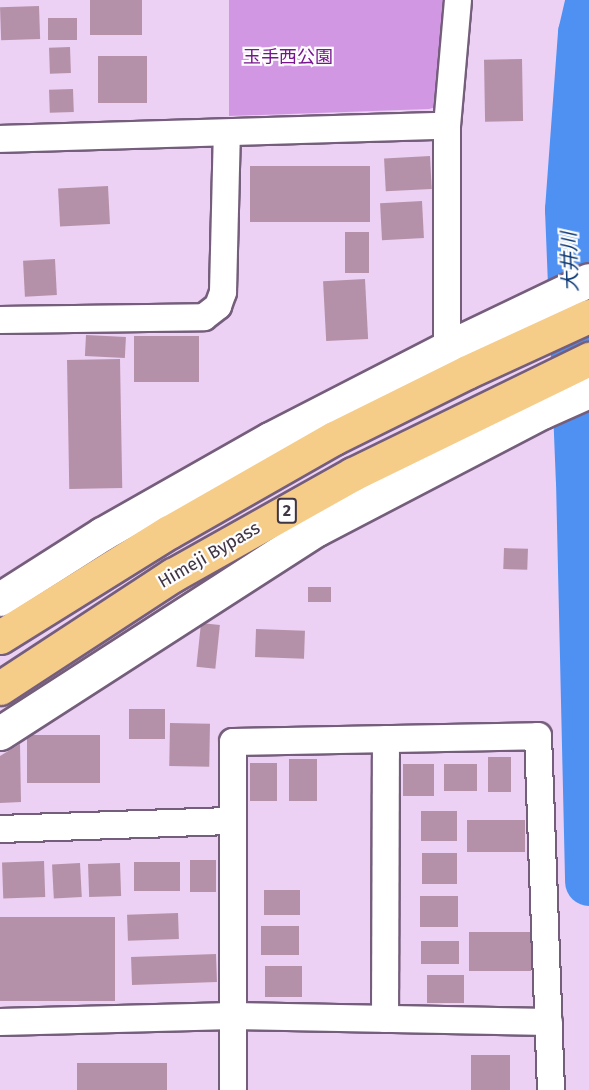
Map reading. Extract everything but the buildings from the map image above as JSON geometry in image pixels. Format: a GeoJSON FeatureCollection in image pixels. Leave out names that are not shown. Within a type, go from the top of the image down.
{"type":"FeatureCollection","features":[{"type":"Feature","properties":{"kind":"highway","name":"2"},"geometry":{"type":"LineString","coordinates":[[0,637],[169,531],[334,438],[467,372],[589,316]]}},
{"type":"Feature","properties":{"kind":"highway","name":"Himeji Bypass"},"geometry":{"type":"LineString","coordinates":[[0,688],[173,575],[353,474],[589,359]]}},
{"type":"Feature","properties":{"kind":"street"},"geometry":{"type":"LineString","coordinates":[[447,348],[447,126],[458,0]]}},
{"type":"Feature","properties":{"kind":"street"},"geometry":{"type":"LineString","coordinates":[[0,139],[447,126]]}},
{"type":"Feature","properties":{"kind":"street"},"geometry":{"type":"LineString","coordinates":[[0,320],[204,317],[218,306],[223,292],[227,133]]}},
{"type":"Feature","properties":{"kind":"street"},"geometry":{"type":"LineString","coordinates":[[0,599],[102,534],[260,444],[447,348],[589,280]]}},
{"type":"Feature","properties":{"kind":"street"},"geometry":{"type":"LineString","coordinates":[[0,733],[316,529],[542,412],[589,391]]}},
{"type":"Feature","properties":{"kind":"street"},"geometry":{"type":"LineString","coordinates":[[233,1090],[232,742],[538,736],[551,1090]]}},
{"type":"Feature","properties":{"kind":"street"},"geometry":{"type":"LineString","coordinates":[[385,1019],[386,739]]}},
{"type":"Feature","properties":{"kind":"street"},"geometry":{"type":"LineString","coordinates":[[0,829],[232,821]]}},
{"type":"Feature","properties":{"kind":"street"},"geometry":{"type":"LineString","coordinates":[[0,1022],[233,1016],[549,1022]]}},
{"type":"Feature","properties":{"kind":"green space","name":"玉手西公園"},"geometry":{"type":"Polygon","coordinates":[[[229,0],[447,0],[436,107],[229,116],[229,0]]]}},
{"type":"Feature","properties":{"kind":"waterway","name":"大井川"},"geometry":{"type":"LineString","coordinates":[[589,3],[582,33],[569,210],[580,481],[589,882]]}}]}
